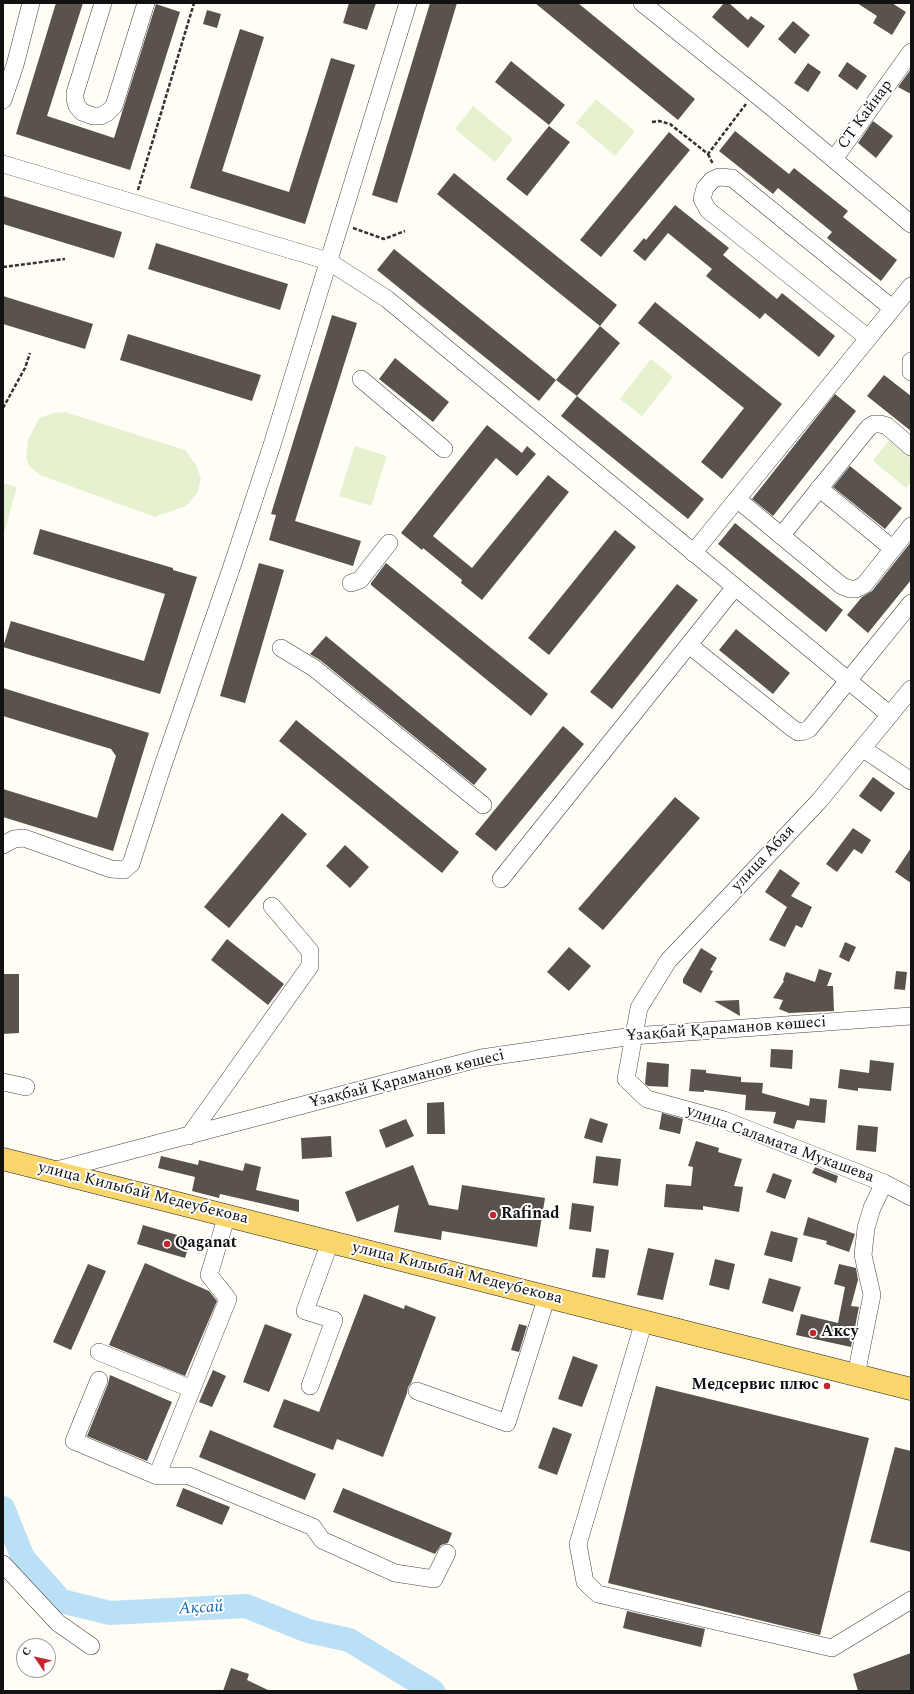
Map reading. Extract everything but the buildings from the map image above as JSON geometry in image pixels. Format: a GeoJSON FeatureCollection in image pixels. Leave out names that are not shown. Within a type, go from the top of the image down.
{"type":"FeatureCollection","features":[{"type":"Feature","properties":{"kind":"main road","name":"улица Килыбай Медеубекова"},"geometry":{"type":"LineString","coordinates":[[3,1160],[53,1171],[911,1389]]}},
{"type":"Feature","properties":{"kind":"street"},"geometry":{"type":"LineString","coordinates":[[3,100],[15,65],[31,3]]}},
{"type":"Feature","properties":{"kind":"street"},"geometry":{"type":"LineString","coordinates":[[103,3],[75,93],[77,106],[82,112],[93,116],[101,116],[114,106],[146,3]]}},
{"type":"Feature","properties":{"kind":"street"},"geometry":{"type":"LineString","coordinates":[[3,832],[111,868],[124,870],[130,864],[272,445],[408,3]]}},
{"type":"Feature","properties":{"kind":"street"},"geometry":{"type":"LineString","coordinates":[[642,3],[754,93],[911,224]]}},
{"type":"Feature","properties":{"kind":"street","name":"СТ Кайнар"},"geometry":{"type":"LineString","coordinates":[[834,159],[911,52]]}},
{"type":"Feature","properties":{"kind":"street"},"geometry":{"type":"LineString","coordinates":[[3,164],[328,261],[387,299],[890,715]]}},
{"type":"Feature","properties":{"kind":"street"},"geometry":{"type":"LineString","coordinates":[[868,338],[708,210],[702,199],[705,188],[712,180],[718,177],[732,178],[892,308]]}},
{"type":"Feature","properties":{"kind":"street"},"geometry":{"type":"LineString","coordinates":[[693,552],[911,286]]}},
{"type":"Feature","properties":{"kind":"street"},"geometry":{"type":"LineString","coordinates":[[911,361],[911,372]]}},
{"type":"Feature","properties":{"kind":"street"},"geometry":{"type":"LineString","coordinates":[[361,379],[444,449]]}},
{"type":"Feature","properties":{"kind":"street"},"geometry":{"type":"LineString","coordinates":[[781,536],[868,427],[874,424],[886,426],[911,447]]}},
{"type":"Feature","properties":{"kind":"street"},"geometry":{"type":"LineString","coordinates":[[819,488],[893,550]]}},
{"type":"Feature","properties":{"kind":"street"},"geometry":{"type":"LineString","coordinates":[[737,499],[842,586],[850,589],[856,589],[864,585],[911,526]]}},
{"type":"Feature","properties":{"kind":"street"},"geometry":{"type":"LineString","coordinates":[[351,583],[360,580],[389,543]]}},
{"type":"Feature","properties":{"kind":"street"},"geometry":{"type":"LineString","coordinates":[[501,879],[735,587]]}},
{"type":"Feature","properties":{"kind":"street"},"geometry":{"type":"LineString","coordinates":[[689,645],[798,732],[809,729],[911,603]]}},
{"type":"Feature","properties":{"kind":"street"},"geometry":{"type":"LineString","coordinates":[[281,648],[314,668],[483,805]]}},
{"type":"Feature","properties":{"kind":"street","name":"улица Абая"},"geometry":{"type":"LineString","coordinates":[[633,1036],[639,1008],[668,961],[820,800],[911,689]]}},
{"type":"Feature","properties":{"kind":"street"},"geometry":{"type":"LineString","coordinates":[[862,748],[911,781]]}},
{"type":"Feature","properties":{"kind":"street"},"geometry":{"type":"LineString","coordinates":[[3,845],[14,839],[24,838]]}},
{"type":"Feature","properties":{"kind":"street"},"geometry":{"type":"LineString","coordinates":[[189,1136],[310,966],[310,951],[272,906]]}},
{"type":"Feature","properties":{"kind":"street","name":"Ұзақбай Қараманов көшесі"},"geometry":{"type":"LineString","coordinates":[[53,1171],[481,1058],[633,1036],[910,1017]]}},
{"type":"Feature","properties":{"kind":"street","name":"улица Саламата Мукашева"},"geometry":{"type":"LineString","coordinates":[[633,1036],[626,1079],[647,1098],[724,1120],[884,1183],[911,1197]]}},
{"type":"Feature","properties":{"kind":"street"},"geometry":{"type":"LineString","coordinates":[[3,1082],[26,1087]]}},
{"type":"Feature","properties":{"kind":"street"},"geometry":{"type":"LineString","coordinates":[[856,1375],[872,1295],[863,1255],[866,1228],[872,1208],[884,1183]]}},
{"type":"Feature","properties":{"kind":"street"},"geometry":{"type":"LineString","coordinates":[[157,1476],[228,1299],[210,1276],[227,1215]]}},
{"type":"Feature","properties":{"kind":"street"},"geometry":{"type":"LineString","coordinates":[[310,1386],[334,1320],[305,1311],[330,1242]]}},
{"type":"Feature","properties":{"kind":"street"},"geometry":{"type":"LineString","coordinates":[[417,1391],[507,1422],[547,1296]]}},
{"type":"Feature","properties":{"kind":"street"},"geometry":{"type":"LineString","coordinates":[[644,1321],[578,1544],[585,1582],[598,1594],[832,1648],[911,1600]]}},
{"type":"Feature","properties":{"kind":"street"},"geometry":{"type":"LineString","coordinates":[[99,1352],[192,1390]]}},
{"type":"Feature","properties":{"kind":"street"},"geometry":{"type":"LineString","coordinates":[[99,1380],[74,1440],[157,1476],[189,1476],[313,1527],[322,1540],[396,1573],[434,1579],[447,1553]]}},
{"type":"Feature","properties":{"kind":"street"},"geometry":{"type":"LineString","coordinates":[[3,1564],[58,1623],[91,1646]]}},
{"type":"Feature","properties":{"kind":"path"},"geometry":{"type":"LineString","coordinates":[[133,204],[194,3]]}},
{"type":"Feature","properties":{"kind":"path"},"geometry":{"type":"LineString","coordinates":[[652,122],[660,121],[670,124],[708,154],[754,93]]}},
{"type":"Feature","properties":{"kind":"path"},"geometry":{"type":"LineString","coordinates":[[340,224],[384,239],[405,231]]}},
{"type":"Feature","properties":{"kind":"path"},"geometry":{"type":"LineString","coordinates":[[3,267],[65,259]]}},
{"type":"Feature","properties":{"kind":"path"},"geometry":{"type":"LineString","coordinates":[[3,408],[25,368],[30,353]]}},
{"type":"Feature","properties":{"kind":"green space"},"geometry":{"type":"Polygon","coordinates":[[[596,99],[635,131],[615,156],[576,123],[596,99]]]}},
{"type":"Feature","properties":{"kind":"green space"},"geometry":{"type":"Polygon","coordinates":[[[473,106],[513,139],[495,162],[455,129],[473,106]]]}},
{"type":"Feature","properties":{"kind":"green space"},"geometry":{"type":"Polygon","coordinates":[[[651,359],[673,377],[642,416],[620,399],[651,359]]]}},
{"type":"Feature","properties":{"kind":"green space"},"geometry":{"type":"Polygon","coordinates":[[[65,412],[185,450],[196,465],[201,479],[197,493],[186,506],[155,517],[40,475],[29,466],[26,456],[28,440],[39,418],[53,413],[65,412]]]}},
{"type":"Feature","properties":{"kind":"green space"},"geometry":{"type":"Polygon","coordinates":[[[889,440],[911,458],[911,482],[906,488],[873,461],[889,440]]]}},
{"type":"Feature","properties":{"kind":"green space"},"geometry":{"type":"Polygon","coordinates":[[[355,446],[387,456],[371,506],[339,496],[355,446]]]}},
{"type":"Feature","properties":{"kind":"green space"},"geometry":{"type":"Polygon","coordinates":[[[3,483],[17,487],[3,537],[3,483]]]}},
{"type":"Feature","properties":{"kind":"waterway","name":"Ақсай"},"geometry":{"type":"LineString","coordinates":[[3,1508],[23,1558],[61,1601],[110,1613],[246,1606],[308,1631],[349,1640],[433,1691]]}},
{"type":"Feature","properties":{"kind":"place","name":"Rafinad"},"geometry":{"type":"Point","coordinates":[493,1215]}},
{"type":"Feature","properties":{"kind":"place","name":"Qaganat"},"geometry":{"type":"Point","coordinates":[167,1244]}},
{"type":"Feature","properties":{"kind":"place","name":"Аксу"},"geometry":{"type":"Point","coordinates":[813,1333]}},
{"type":"Feature","properties":{"kind":"place","name":"Медсервис плюс"},"geometry":{"type":"Point","coordinates":[827,1386]}}]}
